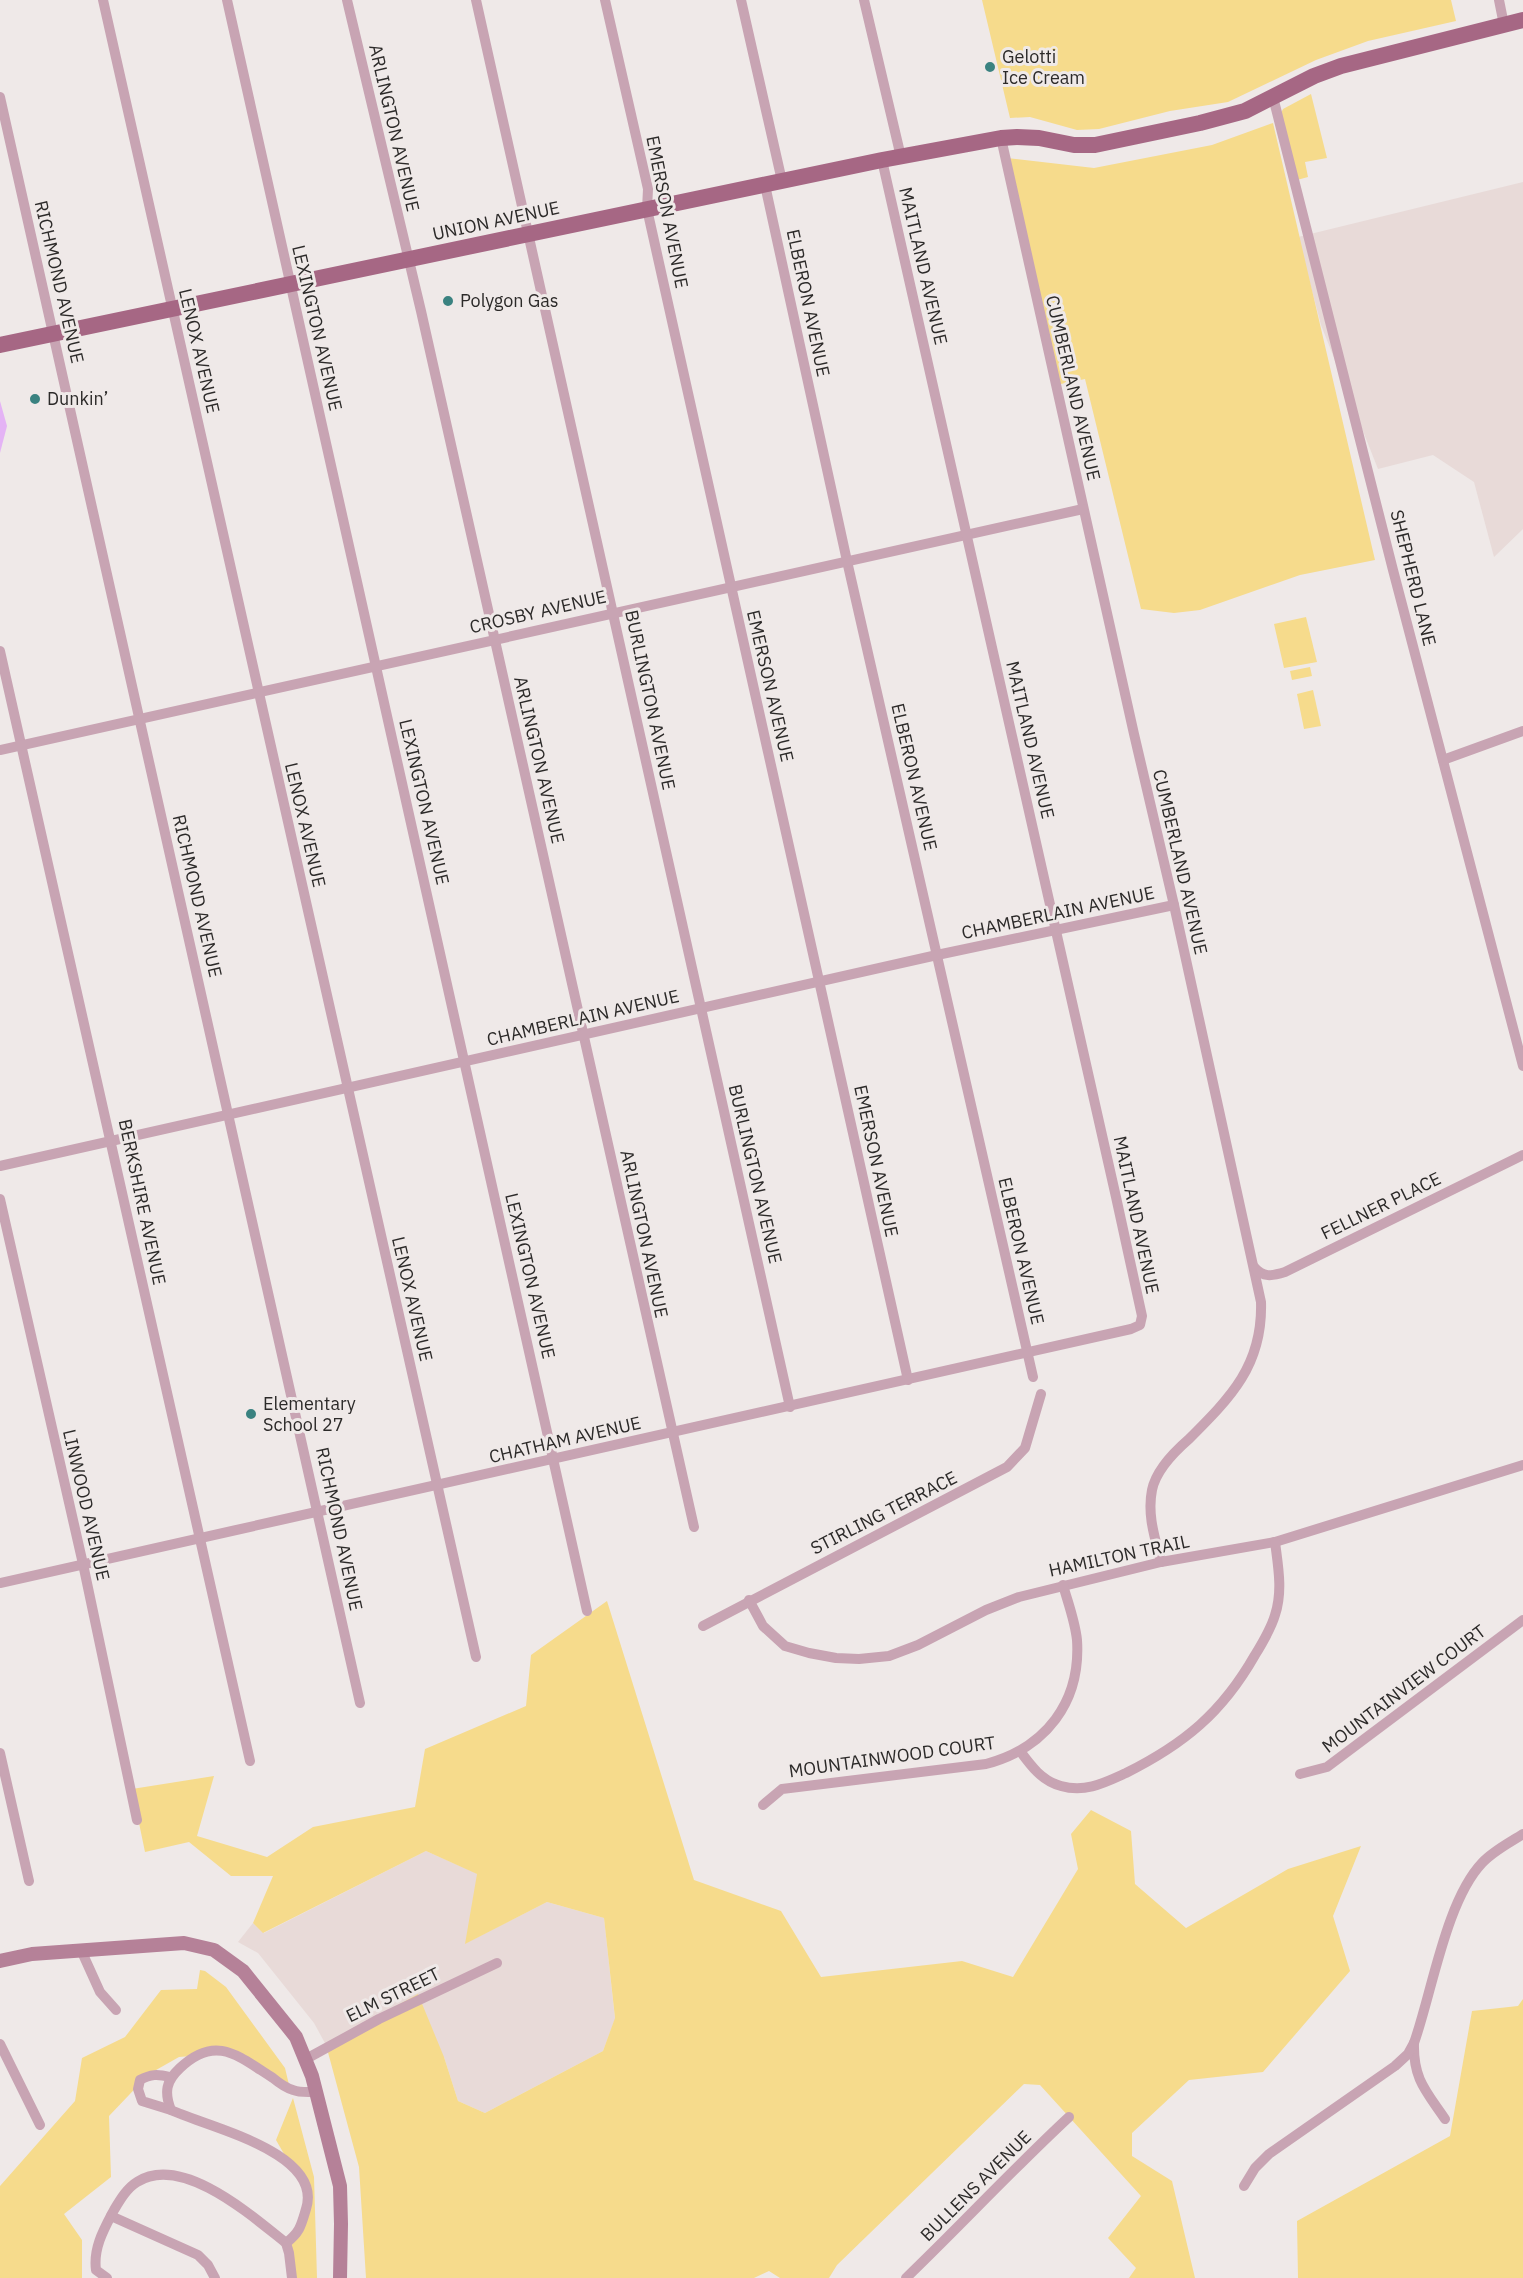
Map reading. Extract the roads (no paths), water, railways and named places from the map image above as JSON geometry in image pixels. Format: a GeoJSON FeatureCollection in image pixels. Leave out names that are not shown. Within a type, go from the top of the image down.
{"type":"FeatureCollection","features":[{"type":"Feature","properties":{"kind":"main road","name":"UNION AVENUE"},"geometry":{"type":"LineString","coordinates":[[0,345],[882,160],[1000,138],[1039,138],[1074,145],[1095,145],[1219,119],[1245,111],[1314,76],[1341,66],[1523,20]]}},
{"type":"Feature","properties":{"kind":"main road"},"geometry":{"type":"LineString","coordinates":[[0,1961],[32,1954],[184,1943],[214,1950],[232,1961],[259,1989],[296,2037],[306,2058],[339,2186],[340,2278]]}},
{"type":"Feature","properties":{"kind":"street","name":"LENOX AVENUE"},"geometry":{"type":"LineString","coordinates":[[103,0],[476,1657]]}},
{"type":"Feature","properties":{"kind":"street","name":"LEXINGTON AVENUE"},"geometry":{"type":"LineString","coordinates":[[227,0],[587,1611]]}},
{"type":"Feature","properties":{"kind":"street","name":"ARLINGTON AVENUE"},"geometry":{"type":"LineString","coordinates":[[347,0],[495,639],[694,1527]]}},
{"type":"Feature","properties":{"kind":"street","name":"BURLINGTON AVENUE"},"geometry":{"type":"LineString","coordinates":[[476,0],[790,1407]]}},
{"type":"Feature","properties":{"kind":"street","name":"EMERSON AVENUE"},"geometry":{"type":"LineString","coordinates":[[604,0],[648,189],[647,209],[730,587],[908,1380]]}},
{"type":"Feature","properties":{"kind":"street"},"geometry":{"type":"LineString","coordinates":[[741,0],[782,181]]}},
{"type":"Feature","properties":{"kind":"street"},"geometry":{"type":"LineString","coordinates":[[864,0],[901,157]]}},
{"type":"Feature","properties":{"kind":"street"},"geometry":{"type":"LineString","coordinates":[[1499,0],[1504,25]]}},
{"type":"Feature","properties":{"kind":"street","name":"RICHMOND AVENUE"},"geometry":{"type":"LineString","coordinates":[[0,97],[360,1703]]}},
{"type":"Feature","properties":{"kind":"street","name":"SHEPHERD LANE"},"geometry":{"type":"LineString","coordinates":[[1273,97],[1523,1066]]}},
{"type":"Feature","properties":{"kind":"street","name":"CUMBERLAND AVENUE"},"geometry":{"type":"LineString","coordinates":[[1000,138],[1174,905],[1261,1302],[1262,1317],[1258,1344],[1238,1386],[1176,1450],[1158,1474],[1152,1488],[1150,1517],[1161,1562]]}},
{"type":"Feature","properties":{"kind":"street","name":"MAITLAND AVENUE"},"geometry":{"type":"LineString","coordinates":[[882,160],[1142,1316],[1138,1327]]}},
{"type":"Feature","properties":{"kind":"street","name":"ELBERON AVENUE"},"geometry":{"type":"LineString","coordinates":[[765,185],[1033,1377]]}},
{"type":"Feature","properties":{"kind":"street","name":"CROSBY AVENUE"},"geometry":{"type":"LineString","coordinates":[[0,750],[1083,509]]}},
{"type":"Feature","properties":{"kind":"street","name":"BERKSHIRE AVENUE"},"geometry":{"type":"LineString","coordinates":[[0,651],[23,744],[250,1761]]}},
{"type":"Feature","properties":{"kind":"street"},"geometry":{"type":"LineString","coordinates":[[1443,760],[1523,731]]}},
{"type":"Feature","properties":{"kind":"street","name":"CHAMBERLAIN AVENUE"},"geometry":{"type":"LineString","coordinates":[[0,1166],[937,955],[1174,905]]}},
{"type":"Feature","properties":{"kind":"street","name":"FELLNER PLACE"},"geometry":{"type":"LineString","coordinates":[[1254,1267],[1262,1275],[1268,1276],[1285,1272],[1523,1155]]}},
{"type":"Feature","properties":{"kind":"street","name":"LINWOOD AVENUE"},"geometry":{"type":"LineString","coordinates":[[0,1199],[83,1564],[138,1820]]}},
{"type":"Feature","properties":{"kind":"street","name":"CHATHAM AVENUE"},"geometry":{"type":"LineString","coordinates":[[0,1583],[1138,1327]]}},
{"type":"Feature","properties":{"kind":"street","name":"STIRLING TERRACE"},"geometry":{"type":"LineString","coordinates":[[703,1626],[1007,1467],[1021,1454],[1030,1438],[1041,1394]]}},
{"type":"Feature","properties":{"kind":"street","name":"HAMILTON TRAIL"},"geometry":{"type":"LineString","coordinates":[[749,1600],[763,1626],[785,1646],[802,1652],[836,1658],[872,1659],[889,1656],[918,1645],[1011,1600],[1161,1562],[1275,1542],[1523,1465]]}},
{"type":"Feature","properties":{"kind":"street"},"geometry":{"type":"LineString","coordinates":[[1020,1751],[1034,1769],[1052,1783],[1071,1788],[1090,1789],[1152,1760],[1197,1729],[1232,1691],[1272,1624],[1279,1588],[1275,1542]]}},
{"type":"Feature","properties":{"kind":"street","name":"MOUNTAINWOOD COURT"},"geometry":{"type":"LineString","coordinates":[[763,1805],[782,1789],[986,1764],[1020,1751],[1057,1719],[1072,1684],[1076,1668],[1077,1638],[1063,1585]]}},
{"type":"Feature","properties":{"kind":"street","name":"MOUNTAINVIEW COURT"},"geometry":{"type":"LineString","coordinates":[[1300,1774],[1327,1767],[1523,1620]]}},
{"type":"Feature","properties":{"kind":"street"},"geometry":{"type":"LineString","coordinates":[[0,1753],[29,1881]]}},
{"type":"Feature","properties":{"kind":"street"},"geometry":{"type":"LineString","coordinates":[[1244,2186],[1255,2168],[1269,2154],[1395,2066],[1408,2054],[1414,2043],[1452,1918],[1465,1887],[1483,1862],[1523,1834]]}},
{"type":"Feature","properties":{"kind":"street"},"geometry":{"type":"LineString","coordinates":[[81,1950],[100,1992],[116,2010]]}},
{"type":"Feature","properties":{"kind":"street","name":"ELM STREET"},"geometry":{"type":"LineString","coordinates":[[306,2058],[379,2019],[497,1963]]}},
{"type":"Feature","properties":{"kind":"street"},"geometry":{"type":"LineString","coordinates":[[1414,2043],[1416,2073],[1445,2119]]}},
{"type":"Feature","properties":{"kind":"street"},"geometry":{"type":"LineString","coordinates":[[0,2044],[40,2125]]}},
{"type":"Feature","properties":{"kind":"street"},"geometry":{"type":"LineString","coordinates":[[171,2109],[166,2098],[170,2078],[193,2057],[203,2052],[219,2049],[234,2054],[290,2090],[316,2092]]}},
{"type":"Feature","properties":{"kind":"street"},"geometry":{"type":"LineString","coordinates":[[170,2078],[157,2074],[140,2080],[138,2089],[142,2101],[171,2109],[258,2143],[291,2164],[304,2180],[310,2198],[298,2233],[286,2243]]}},
{"type":"Feature","properties":{"kind":"street","name":"BULLENS AVENUE"},"geometry":{"type":"LineString","coordinates":[[906,2278],[1069,2117]]}},
{"type":"Feature","properties":{"kind":"street"},"geometry":{"type":"LineString","coordinates":[[107,2278],[96,2270],[94,2257],[111,2216],[123,2196],[138,2181],[167,2175],[183,2176],[221,2195],[286,2243],[290,2253],[292,2278]]}},
{"type":"Feature","properties":{"kind":"street"},"geometry":{"type":"LineString","coordinates":[[111,2216],[198,2255],[208,2265],[215,2278]]}},
{"type":"Feature","properties":{"kind":"place","name":"Gelotti Ice Cream"},"geometry":{"type":"Point","coordinates":[990,67]}},
{"type":"Feature","properties":{"kind":"place","name":"Polygon Gas"},"geometry":{"type":"Point","coordinates":[448,301]}},
{"type":"Feature","properties":{"kind":"place","name":"Dunkin’"},"geometry":{"type":"Point","coordinates":[35,399]}},
{"type":"Feature","properties":{"kind":"place","name":"Elementary School 27"},"geometry":{"type":"Point","coordinates":[251,1414]}}]}
